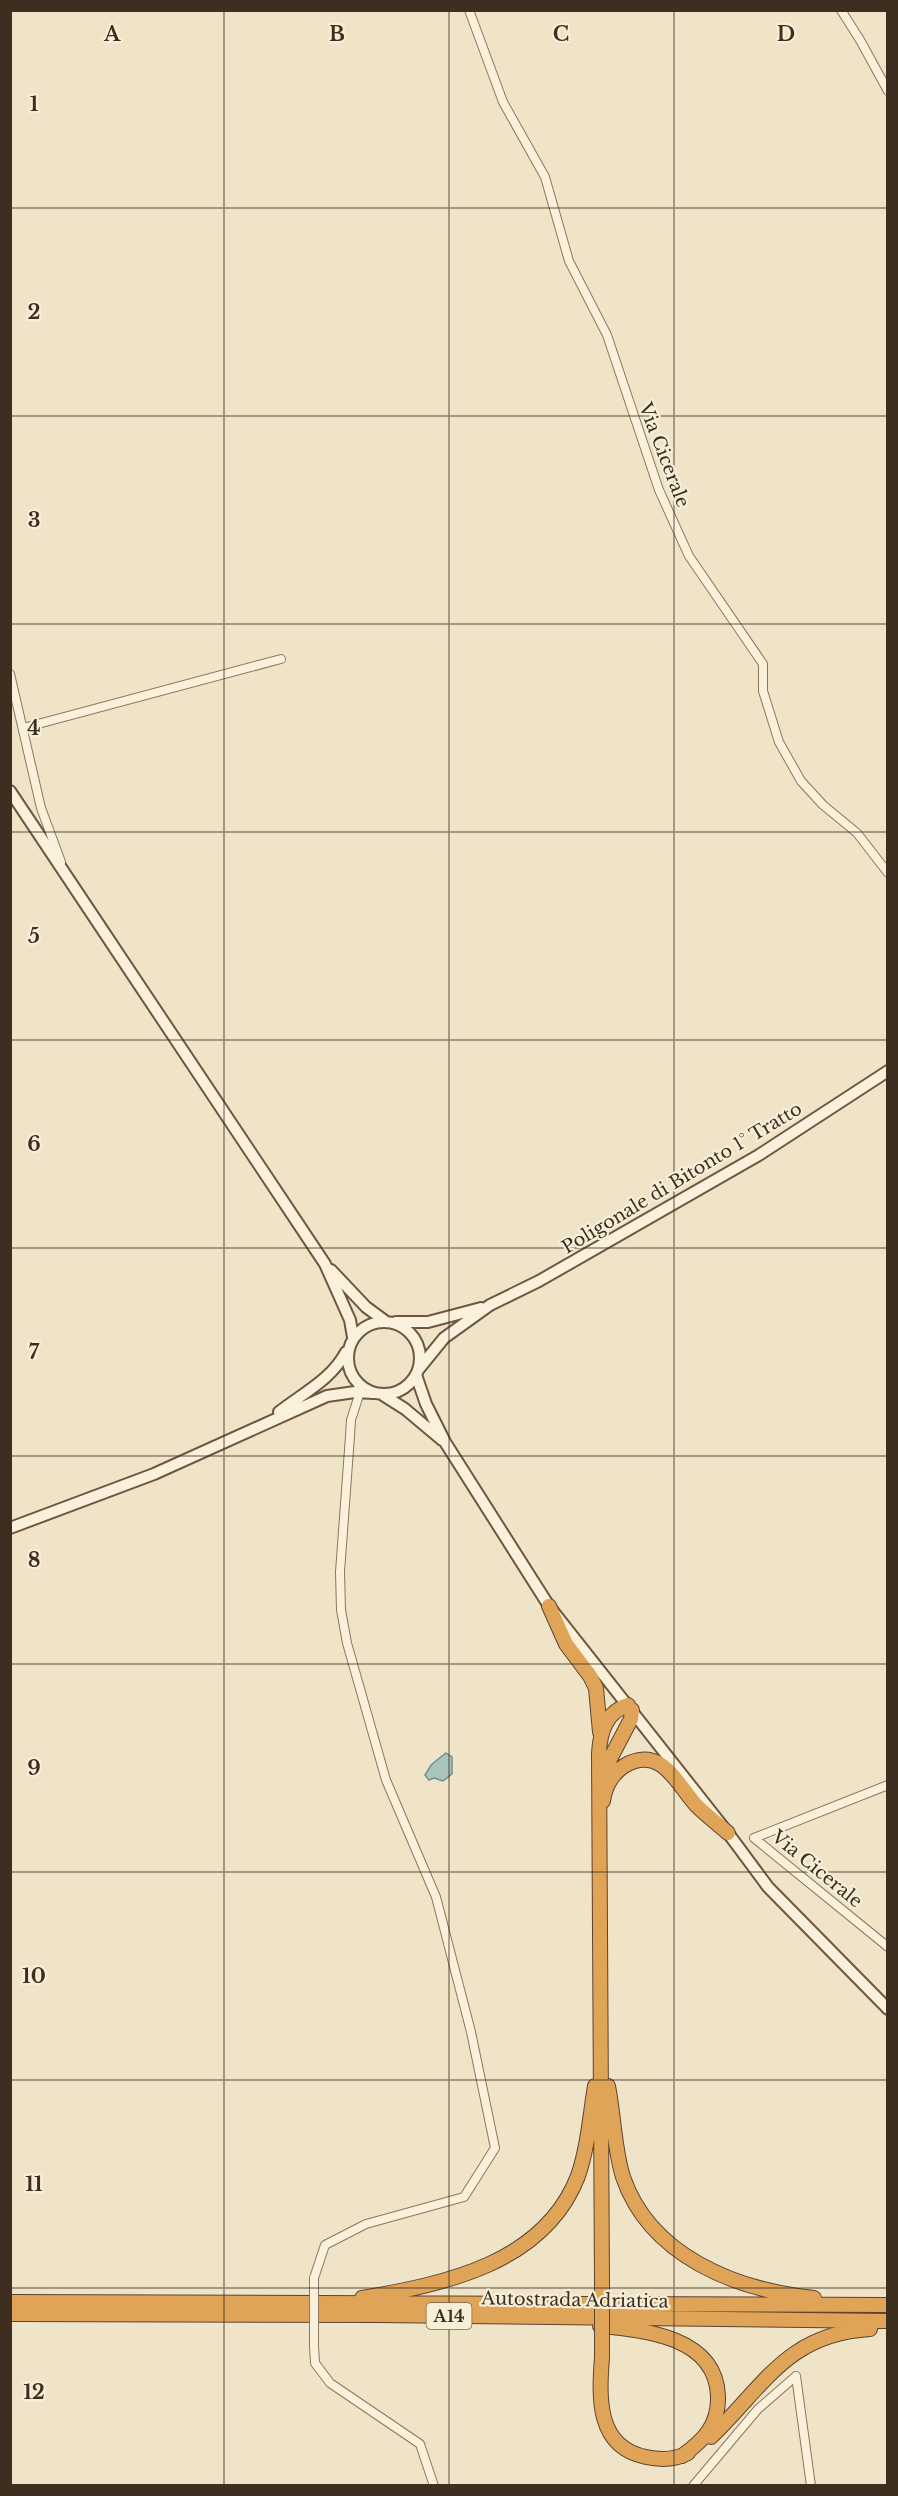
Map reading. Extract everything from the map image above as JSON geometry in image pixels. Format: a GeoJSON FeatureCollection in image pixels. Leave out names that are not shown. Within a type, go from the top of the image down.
{"type":"FeatureCollection","features":[{"type":"Feature","properties":{"kind":"highway"},"geometry":{"type":"LineString","coordinates":[[549,1606],[566,1644],[590,1676],[596,1688],[599,1710],[600,1815]]}},
{"type":"Feature","properties":{"kind":"highway"},"geometry":{"type":"LineString","coordinates":[[600,1742],[611,1715],[630,1708],[631,1719],[610,1759],[600,1815]]}},
{"type":"Feature","properties":{"kind":"highway"},"geometry":{"type":"LineString","coordinates":[[604,1792],[617,1772],[625,1766],[641,1760],[655,1762],[668,1769],[696,1805],[728,1833]]}},
{"type":"Feature","properties":{"kind":"highway","name":"A14"},"geometry":{"type":"LineString","coordinates":[[600,1815],[601,2412],[610,2433],[631,2453],[662,2459],[682,2456],[708,2441],[792,2354],[832,2334],[888,2328]]}},
{"type":"Feature","properties":{"kind":"highway","name":"A14"},"geometry":{"type":"LineString","coordinates":[[602,2054],[613,2113],[618,2158],[626,2185],[640,2213],[672,2248],[715,2272],[779,2292],[812,2298],[888,2303]]}},
{"type":"Feature","properties":{"kind":"highway","name":"A14"},"geometry":{"type":"LineString","coordinates":[[324,2305],[413,2289],[452,2279],[499,2260],[543,2228],[563,2205],[579,2170],[602,2054]]}},
{"type":"Feature","properties":{"kind":"highway","name":"Autostrada Adriatica"},"geometry":{"type":"LineString","coordinates":[[10,2302],[324,2305],[888,2303]]}},
{"type":"Feature","properties":{"kind":"highway","name":"Autostrada Adriatica"},"geometry":{"type":"LineString","coordinates":[[10,2314],[376,2315],[888,2321]]}},
{"type":"Feature","properties":{"kind":"highway","name":"A14"},"geometry":{"type":"LineString","coordinates":[[376,2315],[459,2323],[586,2325],[640,2329],[684,2344],[699,2354],[712,2370],[717,2383],[718,2409],[709,2433],[682,2456]]}},
{"type":"Feature","properties":{"kind":"main road"},"geometry":{"type":"LineString","coordinates":[[10,791],[325,1264],[350,1320],[353,1337]]}},
{"type":"Feature","properties":{"kind":"main road","name":"Poligonale di Bitonto 1° Tratto"},"geometry":{"type":"LineString","coordinates":[[489,1305],[539,1281],[759,1155],[888,1071]]}},
{"type":"Feature","properties":{"kind":"main road"},"geometry":{"type":"LineString","coordinates":[[325,1264],[366,1307],[388,1322],[407,1330],[417,1344],[420,1353],[417,1372],[426,1404],[445,1442],[549,1606],[768,1887],[888,2009]]}},
{"type":"Feature","properties":{"kind":"main road"},"geometry":{"type":"LineString","coordinates":[[267,1422],[336,1369],[353,1337],[366,1326],[388,1322],[428,1322],[489,1305]]}},
{"type":"Feature","properties":{"kind":"main road"},"geometry":{"type":"LineString","coordinates":[[10,1528],[154,1474],[327,1396],[360,1392],[378,1394],[402,1389],[444,1338],[489,1305]]}},
{"type":"Feature","properties":{"kind":"main road"},"geometry":{"type":"LineString","coordinates":[[348,1349],[347,1360],[355,1381],[363,1388],[405,1409],[445,1442]]}},
{"type":"Feature","properties":{"kind":"street","name":"Via Cicerale"},"geometry":{"type":"LineString","coordinates":[[470,10],[503,102],[545,177],[570,261],[607,335],[659,490],[689,556],[763,664],[764,691],[779,742],[801,781],[823,805],[857,833],[888,873]]}},
{"type":"Feature","properties":{"kind":"street"},"geometry":{"type":"LineString","coordinates":[[841,10],[888,91]]}},
{"type":"Feature","properties":{"kind":"street"},"geometry":{"type":"LineString","coordinates":[[23,728],[281,659]]}},
{"type":"Feature","properties":{"kind":"street"},"geometry":{"type":"LineString","coordinates":[[10,674],[41,808],[64,872]]}},
{"type":"Feature","properties":{"kind":"street"},"geometry":{"type":"LineString","coordinates":[[360,1392],[351,1420],[340,1572],[344,1627],[386,1780],[436,1897],[471,2032],[495,2148],[464,2197],[366,2224],[325,2245],[314,2278],[315,2363],[330,2383],[420,2444],[434,2486]]}},
{"type":"Feature","properties":{"kind":"street","name":"Via Cicerale"},"geometry":{"type":"LineString","coordinates":[[888,1785],[754,1838],[888,1947]]}},
{"type":"Feature","properties":{"kind":"street"},"geometry":{"type":"LineString","coordinates":[[693,2486],[758,2409],[796,2376],[811,2486]]}},
{"type":"Feature","properties":{"kind":"water"},"geometry":{"type":"Polygon","coordinates":[[[446,1753],[452,1757],[452,1774],[443,1781],[434,1778],[429,1780],[425,1775],[431,1765],[446,1753]]]}}]}
